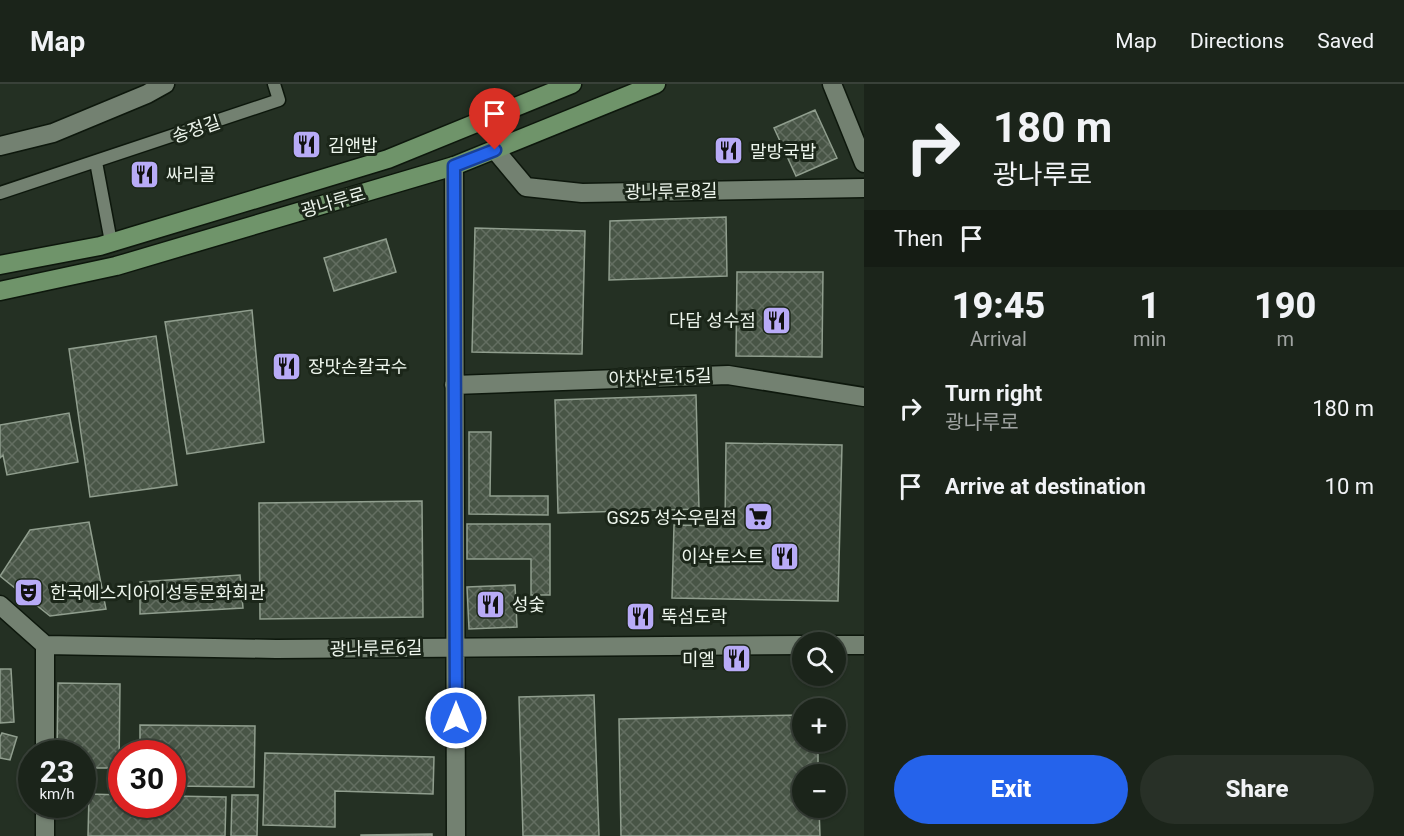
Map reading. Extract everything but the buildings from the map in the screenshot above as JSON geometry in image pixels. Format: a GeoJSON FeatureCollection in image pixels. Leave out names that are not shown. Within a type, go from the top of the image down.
{"type":"FeatureCollection","features":[{"type":"Feature","properties":{"kind":"main road","name":"광나루로"},"geometry":{"type":"LineString","coordinates":[[0,265],[111,242],[388,159],[572,84]]}},
{"type":"Feature","properties":{"kind":"main road","name":"광나루로"},"geometry":{"type":"LineString","coordinates":[[0,291],[116,266],[454,166],[656,84]]}},
{"type":"Feature","properties":{"kind":"street"},"geometry":{"type":"LineString","coordinates":[[0,146],[54,133],[147,94],[165,84]]}},
{"type":"Feature","properties":{"kind":"street"},"geometry":{"type":"LineString","coordinates":[[832,84],[864,163]]}},
{"type":"Feature","properties":{"kind":"street","name":"광나루로8길"},"geometry":{"type":"LineString","coordinates":[[495,150],[526,187],[582,193],[864,188]]}},
{"type":"Feature","properties":{"kind":"street"},"geometry":{"type":"LineString","coordinates":[[454,166],[456,836]]}},
{"type":"Feature","properties":{"kind":"street","name":"아차산로15길"},"geometry":{"type":"LineString","coordinates":[[454,385],[728,375],[864,397]]}},
{"type":"Feature","properties":{"kind":"street"},"geometry":{"type":"LineString","coordinates":[[0,605],[45,645],[45,740]]}},
{"type":"Feature","properties":{"kind":"street","name":"광나루로6길"},"geometry":{"type":"LineString","coordinates":[[45,645],[276,649],[792,645]]}},
{"type":"Feature","properties":{"kind":"street"},"geometry":{"type":"LineString","coordinates":[[846,645],[864,645]]}},
{"type":"Feature","properties":{"kind":"street"},"geometry":{"type":"LineString","coordinates":[[45,818],[45,836]]}},
{"type":"Feature","properties":{"kind":"lane","name":"송정길"},"geometry":{"type":"LineString","coordinates":[[0,193],[279,100],[274,84]]}},
{"type":"Feature","properties":{"kind":"lane"},"geometry":{"type":"LineString","coordinates":[[96,162],[111,242]]}},
{"type":"Feature","properties":{"kind":"place","name":"김앤밥"},"geometry":{"type":"Point","coordinates":[307,145]}},
{"type":"Feature","properties":{"kind":"place","name":"말방국밥"},"geometry":{"type":"Point","coordinates":[729,151]}},
{"type":"Feature","properties":{"kind":"place","name":"싸리골"},"geometry":{"type":"Point","coordinates":[145,174]}},
{"type":"Feature","properties":{"kind":"place","name":"다담 성수점"},"geometry":{"type":"Point","coordinates":[777,320]}},
{"type":"Feature","properties":{"kind":"place","name":"장맛손칼국수"},"geometry":{"type":"Point","coordinates":[287,366]}},
{"type":"Feature","properties":{"kind":"place","name":"GS25 성수우림점"},"geometry":{"type":"Point","coordinates":[758,517]}},
{"type":"Feature","properties":{"kind":"place","name":"이삭토스트"},"geometry":{"type":"Point","coordinates":[785,556]}},
{"type":"Feature","properties":{"kind":"place","name":"한국에스지아이성동문화회관"},"geometry":{"type":"Point","coordinates":[29,592]}},
{"type":"Feature","properties":{"kind":"place","name":"성숯"},"geometry":{"type":"Point","coordinates":[491,604]}},
{"type":"Feature","properties":{"kind":"place","name":"뚝섬도락"},"geometry":{"type":"Point","coordinates":[640,616]}},
{"type":"Feature","properties":{"kind":"place","name":"미엘"},"geometry":{"type":"Point","coordinates":[736,659]}},
{"type":"Feature","properties":{"kind":"route"},"geometry":{"type":"LineString","coordinates":[[456,718],[454,166],[495,150]]}}]}
